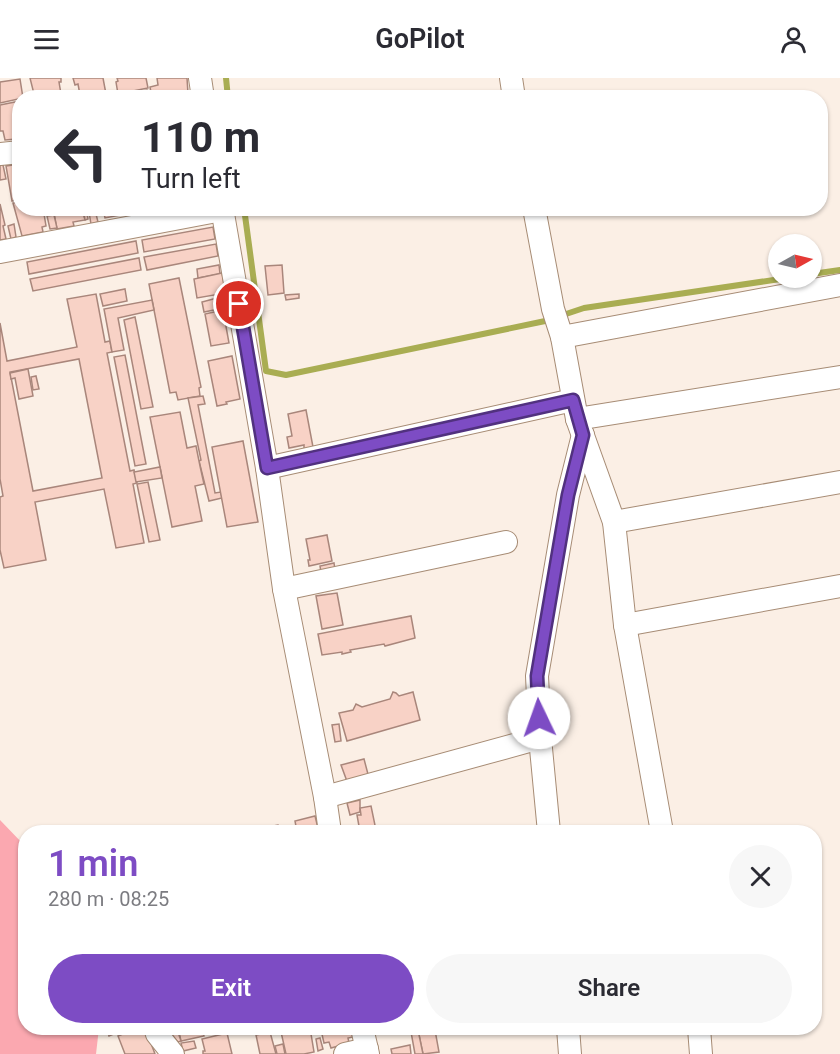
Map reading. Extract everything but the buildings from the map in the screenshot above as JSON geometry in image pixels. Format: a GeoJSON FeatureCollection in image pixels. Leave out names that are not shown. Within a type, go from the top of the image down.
{"type":"FeatureCollection","features":[{"type":"Feature","properties":{"kind":"street"},"geometry":{"type":"LineString","coordinates":[[0,252],[186,216]]}},
{"type":"Feature","properties":{"kind":"street"},"geometry":{"type":"LineString","coordinates":[[223,216],[267,468],[284,589],[329,825]]}},
{"type":"Feature","properties":{"kind":"street"},"geometry":{"type":"LineString","coordinates":[[536,216],[553,309],[562,337],[578,418],[614,522],[625,625],[661,825]]}},
{"type":"Feature","properties":{"kind":"street"},"geometry":{"type":"LineString","coordinates":[[562,337],[840,285]]}},
{"type":"Feature","properties":{"kind":"street"},"geometry":{"type":"LineString","coordinates":[[267,468],[840,377]]}},
{"type":"Feature","properties":{"kind":"street"},"geometry":{"type":"LineString","coordinates":[[548,825],[537,676],[568,495],[578,418]]}},
{"type":"Feature","properties":{"kind":"street"},"geometry":{"type":"LineString","coordinates":[[614,522],[840,482]]}},
{"type":"Feature","properties":{"kind":"street"},"geometry":{"type":"LineString","coordinates":[[284,589],[506,542]]}},
{"type":"Feature","properties":{"kind":"street"},"geometry":{"type":"LineString","coordinates":[[625,625],[840,586]]}},
{"type":"Feature","properties":{"kind":"street"},"geometry":{"type":"LineString","coordinates":[[325,798],[540,738]]}},
{"type":"Feature","properties":{"kind":"street"},"geometry":{"type":"LineString","coordinates":[[158,1035],[173,1054]]}},
{"type":"Feature","properties":{"kind":"street"},"geometry":{"type":"LineString","coordinates":[[569,1035],[570,1054]]}},
{"type":"Feature","properties":{"kind":"street"},"geometry":{"type":"LineString","coordinates":[[700,1035],[702,1054]]}},
{"type":"Feature","properties":{"kind":"street"},"geometry":{"type":"LineString","coordinates":[[345,1054],[366,1044]]}},
{"type":"Feature","properties":{"kind":"shaded area"},"geometry":{"type":"Polygon","coordinates":[[[0,820],[18,839],[18,1035],[98,1035],[96,1054],[0,1054],[0,820]]]}},
{"type":"Feature","properties":{"kind":"waterway"},"geometry":{"type":"LineString","coordinates":[[226,78],[227,90]]}},
{"type":"Feature","properties":{"kind":"waterway"},"geometry":{"type":"LineString","coordinates":[[245,216],[266,371],[286,375],[550,320]]}},
{"type":"Feature","properties":{"kind":"waterway"},"geometry":{"type":"LineString","coordinates":[[822,273],[840,270]]}},
{"type":"Feature","properties":{"kind":"waterway"},"geometry":{"type":"LineString","coordinates":[[560,316],[584,308],[768,281]]}},
{"type":"Feature","properties":{"kind":"route"},"geometry":{"type":"LineString","coordinates":[[239,304],[267,468],[573,400],[583,435],[568,495],[537,676],[539,718]]}}]}
